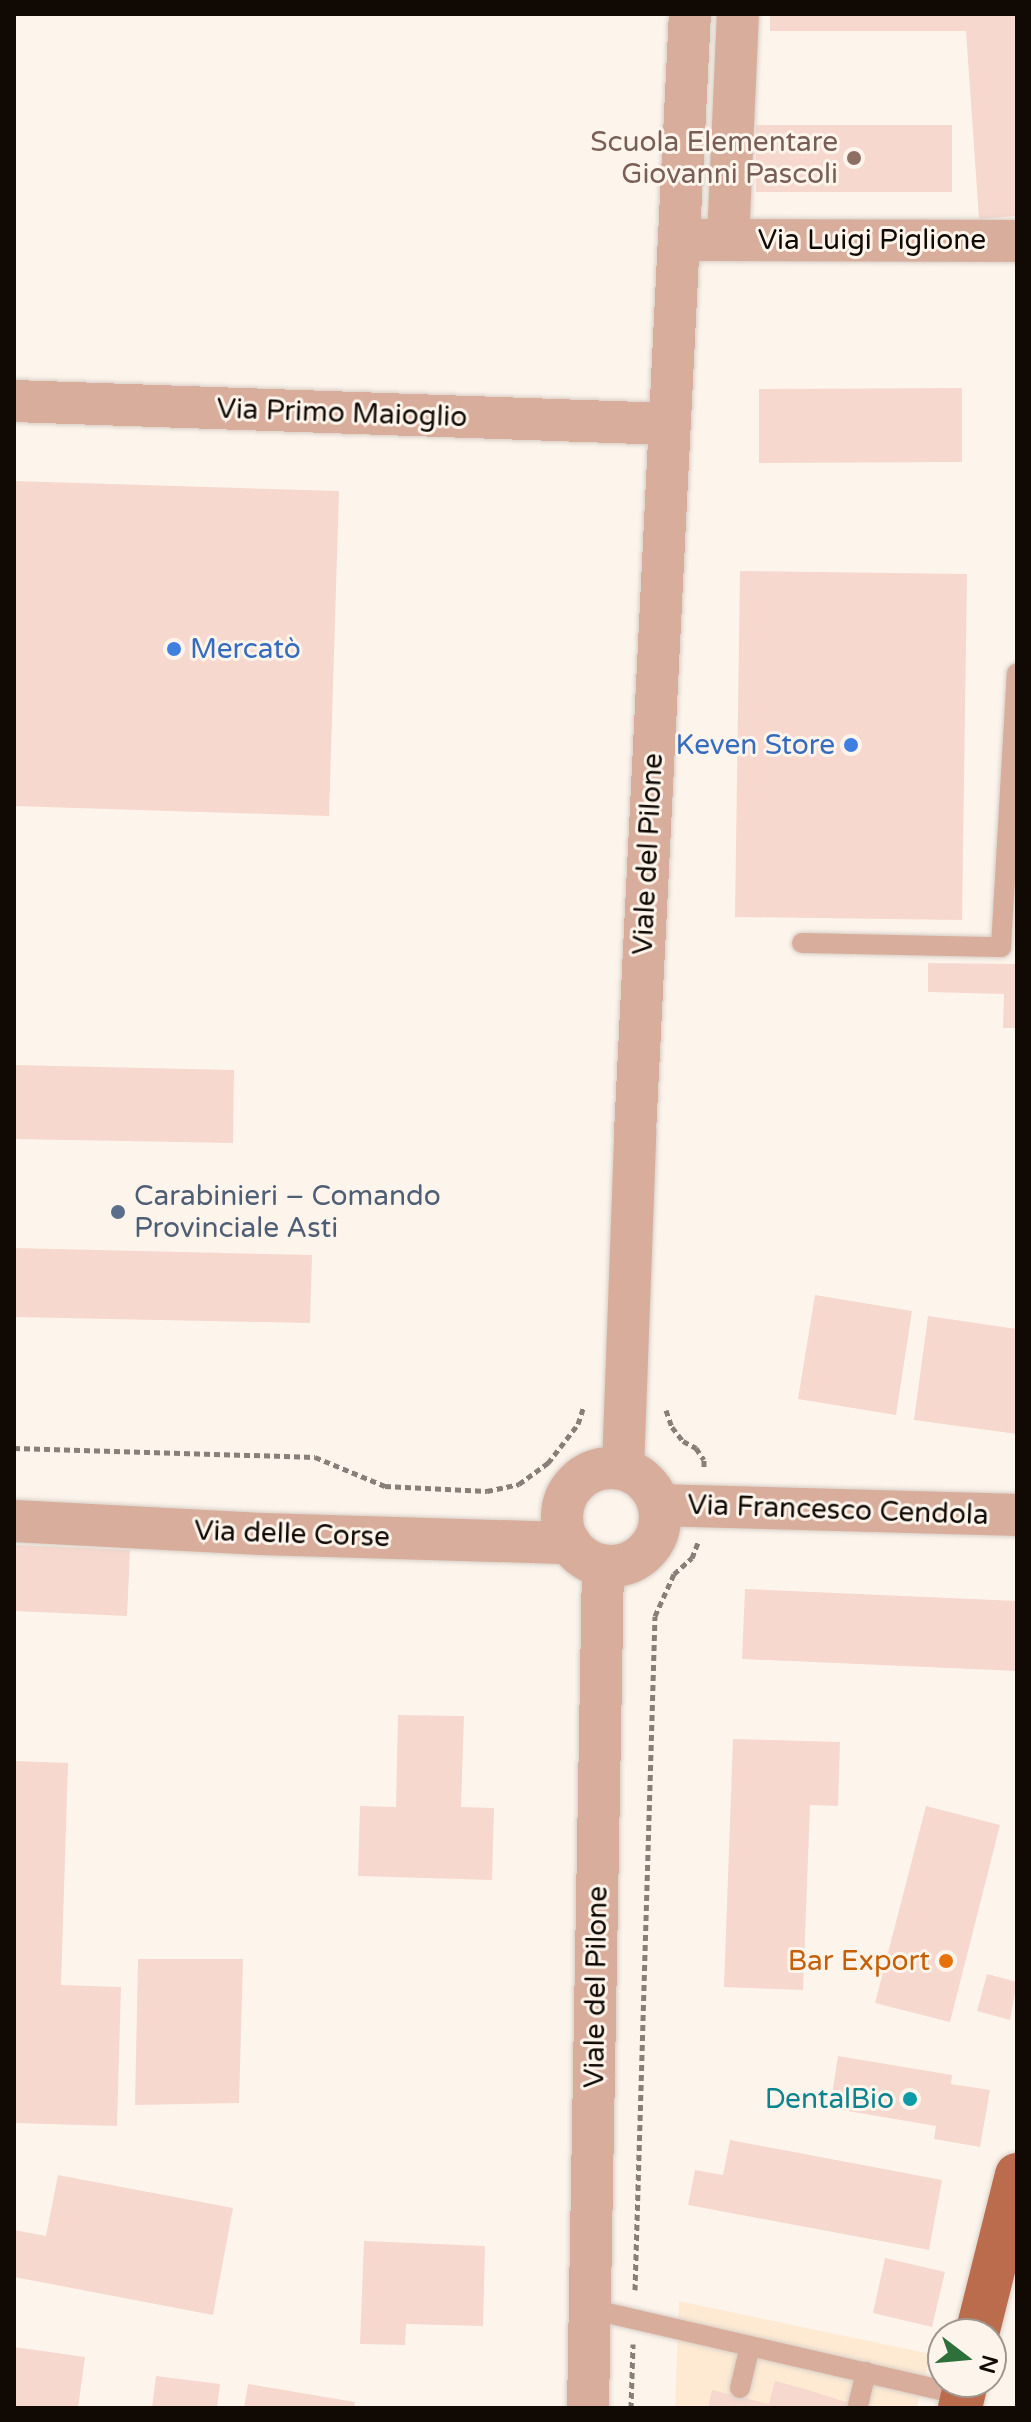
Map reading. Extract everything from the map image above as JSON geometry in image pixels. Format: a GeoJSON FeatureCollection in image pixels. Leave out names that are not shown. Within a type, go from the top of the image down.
{"type":"FeatureCollection","features":[{"type":"Feature","properties":{"kind":"main road"},"geometry":{"type":"LineString","coordinates":[[984,2318],[1005,2271],[1017,2175]]}},
{"type":"Feature","properties":{"kind":"street","name":"Viale del Pilone"},"geometry":{"type":"LineString","coordinates":[[588,2408],[587,1555],[563,1528],[566,1495],[590,1471],[606,1467],[623,1468],[636,1101],[690,14]]}},
{"type":"Feature","properties":{"kind":"street"},"geometry":{"type":"LineString","coordinates":[[679,240],[728,240],[738,14]]}},
{"type":"Feature","properties":{"kind":"street","name":"Via Luigi Piglione"},"geometry":{"type":"LineString","coordinates":[[728,240],[1017,241]]}},
{"type":"Feature","properties":{"kind":"street","name":"Via Primo Maioglio"},"geometry":{"type":"LineString","coordinates":[[14,401],[670,424]]}},
{"type":"Feature","properties":{"kind":"street"},"geometry":{"type":"LineString","coordinates":[[587,1555],[635,1561],[657,1537],[660,1505],[647,1482],[623,1468]]}},
{"type":"Feature","properties":{"kind":"street","name":"Via Francesco Cendola"},"geometry":{"type":"LineString","coordinates":[[660,1505],[1017,1515]]}},
{"type":"Feature","properties":{"kind":"street","name":"Via delle Corse"},"geometry":{"type":"LineString","coordinates":[[14,1521],[587,1555]]}},
{"type":"Feature","properties":{"kind":"lane"},"geometry":{"type":"LineString","coordinates":[[802,943],[1001,947],[1017,673]]}},
{"type":"Feature","properties":{"kind":"lane"},"geometry":{"type":"LineString","coordinates":[[590,2309],[927,2386]]}},
{"type":"Feature","properties":{"kind":"lane"},"geometry":{"type":"LineString","coordinates":[[740,2388],[750,2346]]}},
{"type":"Feature","properties":{"kind":"lane"},"geometry":{"type":"LineString","coordinates":[[858,2405],[866,2372]]}},
{"type":"Feature","properties":{"kind":"path"},"geometry":{"type":"LineString","coordinates":[[14,1448],[315,1457],[385,1486],[501,1490],[519,1484],[557,1454],[578,1424],[585,1395]]}},
{"type":"Feature","properties":{"kind":"path"},"geometry":{"type":"LineString","coordinates":[[631,2408],[655,1616],[674,1574],[692,1558],[699,1539],[704,1460],[696,1448],[683,1441],[672,1427],[665,1401]]}},
{"type":"Feature","properties":{"kind":"shaded area"},"geometry":{"type":"Polygon","coordinates":[[[679,2301],[927,2353],[927,2369],[917,2408],[675,2408],[679,2301]]]}},
{"type":"Feature","properties":{"kind":"building"},"geometry":{"type":"Polygon","coordinates":[[[770,14],[1017,14],[1017,216],[979,219],[966,31],[770,31],[770,14]]]}},
{"type":"Feature","properties":{"kind":"building","name":"Scuola Elementare Giovanni Pascoli"},"geometry":{"type":"Polygon","coordinates":[[[756,125],[952,125],[952,192],[756,192],[756,125]]]}},
{"type":"Feature","properties":{"kind":"building"},"geometry":{"type":"Polygon","coordinates":[[[962,388],[962,462],[759,463],[759,389],[962,388]]]}},
{"type":"Feature","properties":{"kind":"building","name":"Mercatò"},"geometry":{"type":"Polygon","coordinates":[[[14,481],[339,491],[329,816],[14,806],[14,481]]]}},
{"type":"Feature","properties":{"kind":"building","name":"Keven Store"},"geometry":{"type":"Polygon","coordinates":[[[740,571],[967,574],[962,920],[735,917],[740,571]]]}},
{"type":"Feature","properties":{"kind":"building"},"geometry":{"type":"Polygon","coordinates":[[[928,963],[1017,964],[1017,1028],[1003,1028],[1004,994],[928,992],[928,963]]]}},
{"type":"Feature","properties":{"kind":"building"},"geometry":{"type":"Polygon","coordinates":[[[14,1065],[234,1070],[233,1143],[14,1139],[14,1065]]]}},
{"type":"Feature","properties":{"kind":"building"},"geometry":{"type":"Polygon","coordinates":[[[14,1248],[312,1255],[310,1323],[14,1317],[14,1248]]]}},
{"type":"Feature","properties":{"kind":"building"},"geometry":{"type":"Polygon","coordinates":[[[815,1295],[912,1311],[896,1415],[798,1399],[815,1295]]]}},
{"type":"Feature","properties":{"kind":"building"},"geometry":{"type":"Polygon","coordinates":[[[928,1316],[1017,1329],[1017,1434],[914,1420],[928,1316]]]}},
{"type":"Feature","properties":{"kind":"building"},"geometry":{"type":"Polygon","coordinates":[[[14,1545],[130,1550],[127,1616],[14,1611],[14,1545]]]}},
{"type":"Feature","properties":{"kind":"building"},"geometry":{"type":"Polygon","coordinates":[[[745,1589],[1017,1601],[1017,1671],[742,1659],[745,1589]]]}},
{"type":"Feature","properties":{"kind":"building"},"geometry":{"type":"Polygon","coordinates":[[[398,1715],[464,1716],[461,1807],[494,1808],[492,1880],[358,1876],[360,1806],[396,1807],[398,1715]]]}},
{"type":"Feature","properties":{"kind":"building"},"geometry":{"type":"Polygon","coordinates":[[[733,1739],[840,1742],[838,1806],[810,1805],[803,1990],[724,1987],[733,1739]]]}},
{"type":"Feature","properties":{"kind":"building"},"geometry":{"type":"Polygon","coordinates":[[[14,1761],[68,1763],[61,1985],[121,1987],[117,2126],[14,2123],[14,1761]]]}},
{"type":"Feature","properties":{"kind":"building"},"geometry":{"type":"Polygon","coordinates":[[[926,1806],[1000,1825],[950,2022],[875,2003],[926,1806]]]}},
{"type":"Feature","properties":{"kind":"building"},"geometry":{"type":"Polygon","coordinates":[[[138,1959],[243,1959],[239,2103],[135,2105],[138,1959]]]}},
{"type":"Feature","properties":{"kind":"building"},"geometry":{"type":"Polygon","coordinates":[[[987,1974],[1017,1982],[1010,2020],[977,2011],[987,1974]]]}},
{"type":"Feature","properties":{"kind":"building","name":"DentalBio"},"geometry":{"type":"Polygon","coordinates":[[[838,2056],[952,2075],[951,2084],[990,2090],[980,2147],[934,2139],[936,2126],[830,2108],[838,2056]]]}},
{"type":"Feature","properties":{"kind":"building"},"geometry":{"type":"Polygon","coordinates":[[[730,2140],[942,2180],[929,2250],[688,2205],[695,2170],[723,2175],[730,2140]]]}},
{"type":"Feature","properties":{"kind":"building"},"geometry":{"type":"Polygon","coordinates":[[[58,2175],[233,2208],[213,2315],[14,2277],[14,2230],[46,2236],[58,2175]]]}},
{"type":"Feature","properties":{"kind":"building"},"geometry":{"type":"Polygon","coordinates":[[[364,2241],[485,2246],[483,2326],[406,2324],[405,2345],[360,2344],[364,2241]]]}},
{"type":"Feature","properties":{"kind":"building"},"geometry":{"type":"Polygon","coordinates":[[[885,2258],[945,2272],[934,2318],[927,2318],[927,2326],[873,2313],[885,2258]]]}},
{"type":"Feature","properties":{"kind":"building"},"geometry":{"type":"Polygon","coordinates":[[[14,2347],[85,2357],[78,2408],[14,2408],[14,2347]]]}},
{"type":"Feature","properties":{"kind":"building"},"geometry":{"type":"Polygon","coordinates":[[[156,2376],[220,2384],[217,2408],[152,2408],[156,2376]]]}},
{"type":"Feature","properties":{"kind":"building"},"geometry":{"type":"Polygon","coordinates":[[[775,2381],[865,2408],[708,2408],[712,2390],[769,2404],[775,2381]]]}},
{"type":"Feature","properties":{"kind":"building"},"geometry":{"type":"Polygon","coordinates":[[[248,2384],[355,2402],[354,2408],[244,2408],[248,2384]]]}},
{"type":"Feature","properties":{"kind":"place","name":"Scuola Elementare Giovanni Pascoli"},"geometry":{"type":"Point","coordinates":[854,158]}},
{"type":"Feature","properties":{"kind":"place","name":"Mercatò"},"geometry":{"type":"Point","coordinates":[174,649]}},
{"type":"Feature","properties":{"kind":"place","name":"Keven Store"},"geometry":{"type":"Point","coordinates":[851,745]}},
{"type":"Feature","properties":{"kind":"place","name":"Carabinieri – Comando Provinciale Asti"},"geometry":{"type":"Point","coordinates":[118,1212]}},
{"type":"Feature","properties":{"kind":"place","name":"Bar Export"},"geometry":{"type":"Point","coordinates":[946,1961]}},
{"type":"Feature","properties":{"kind":"place","name":"DentalBio"},"geometry":{"type":"Point","coordinates":[910,2099]}}]}
